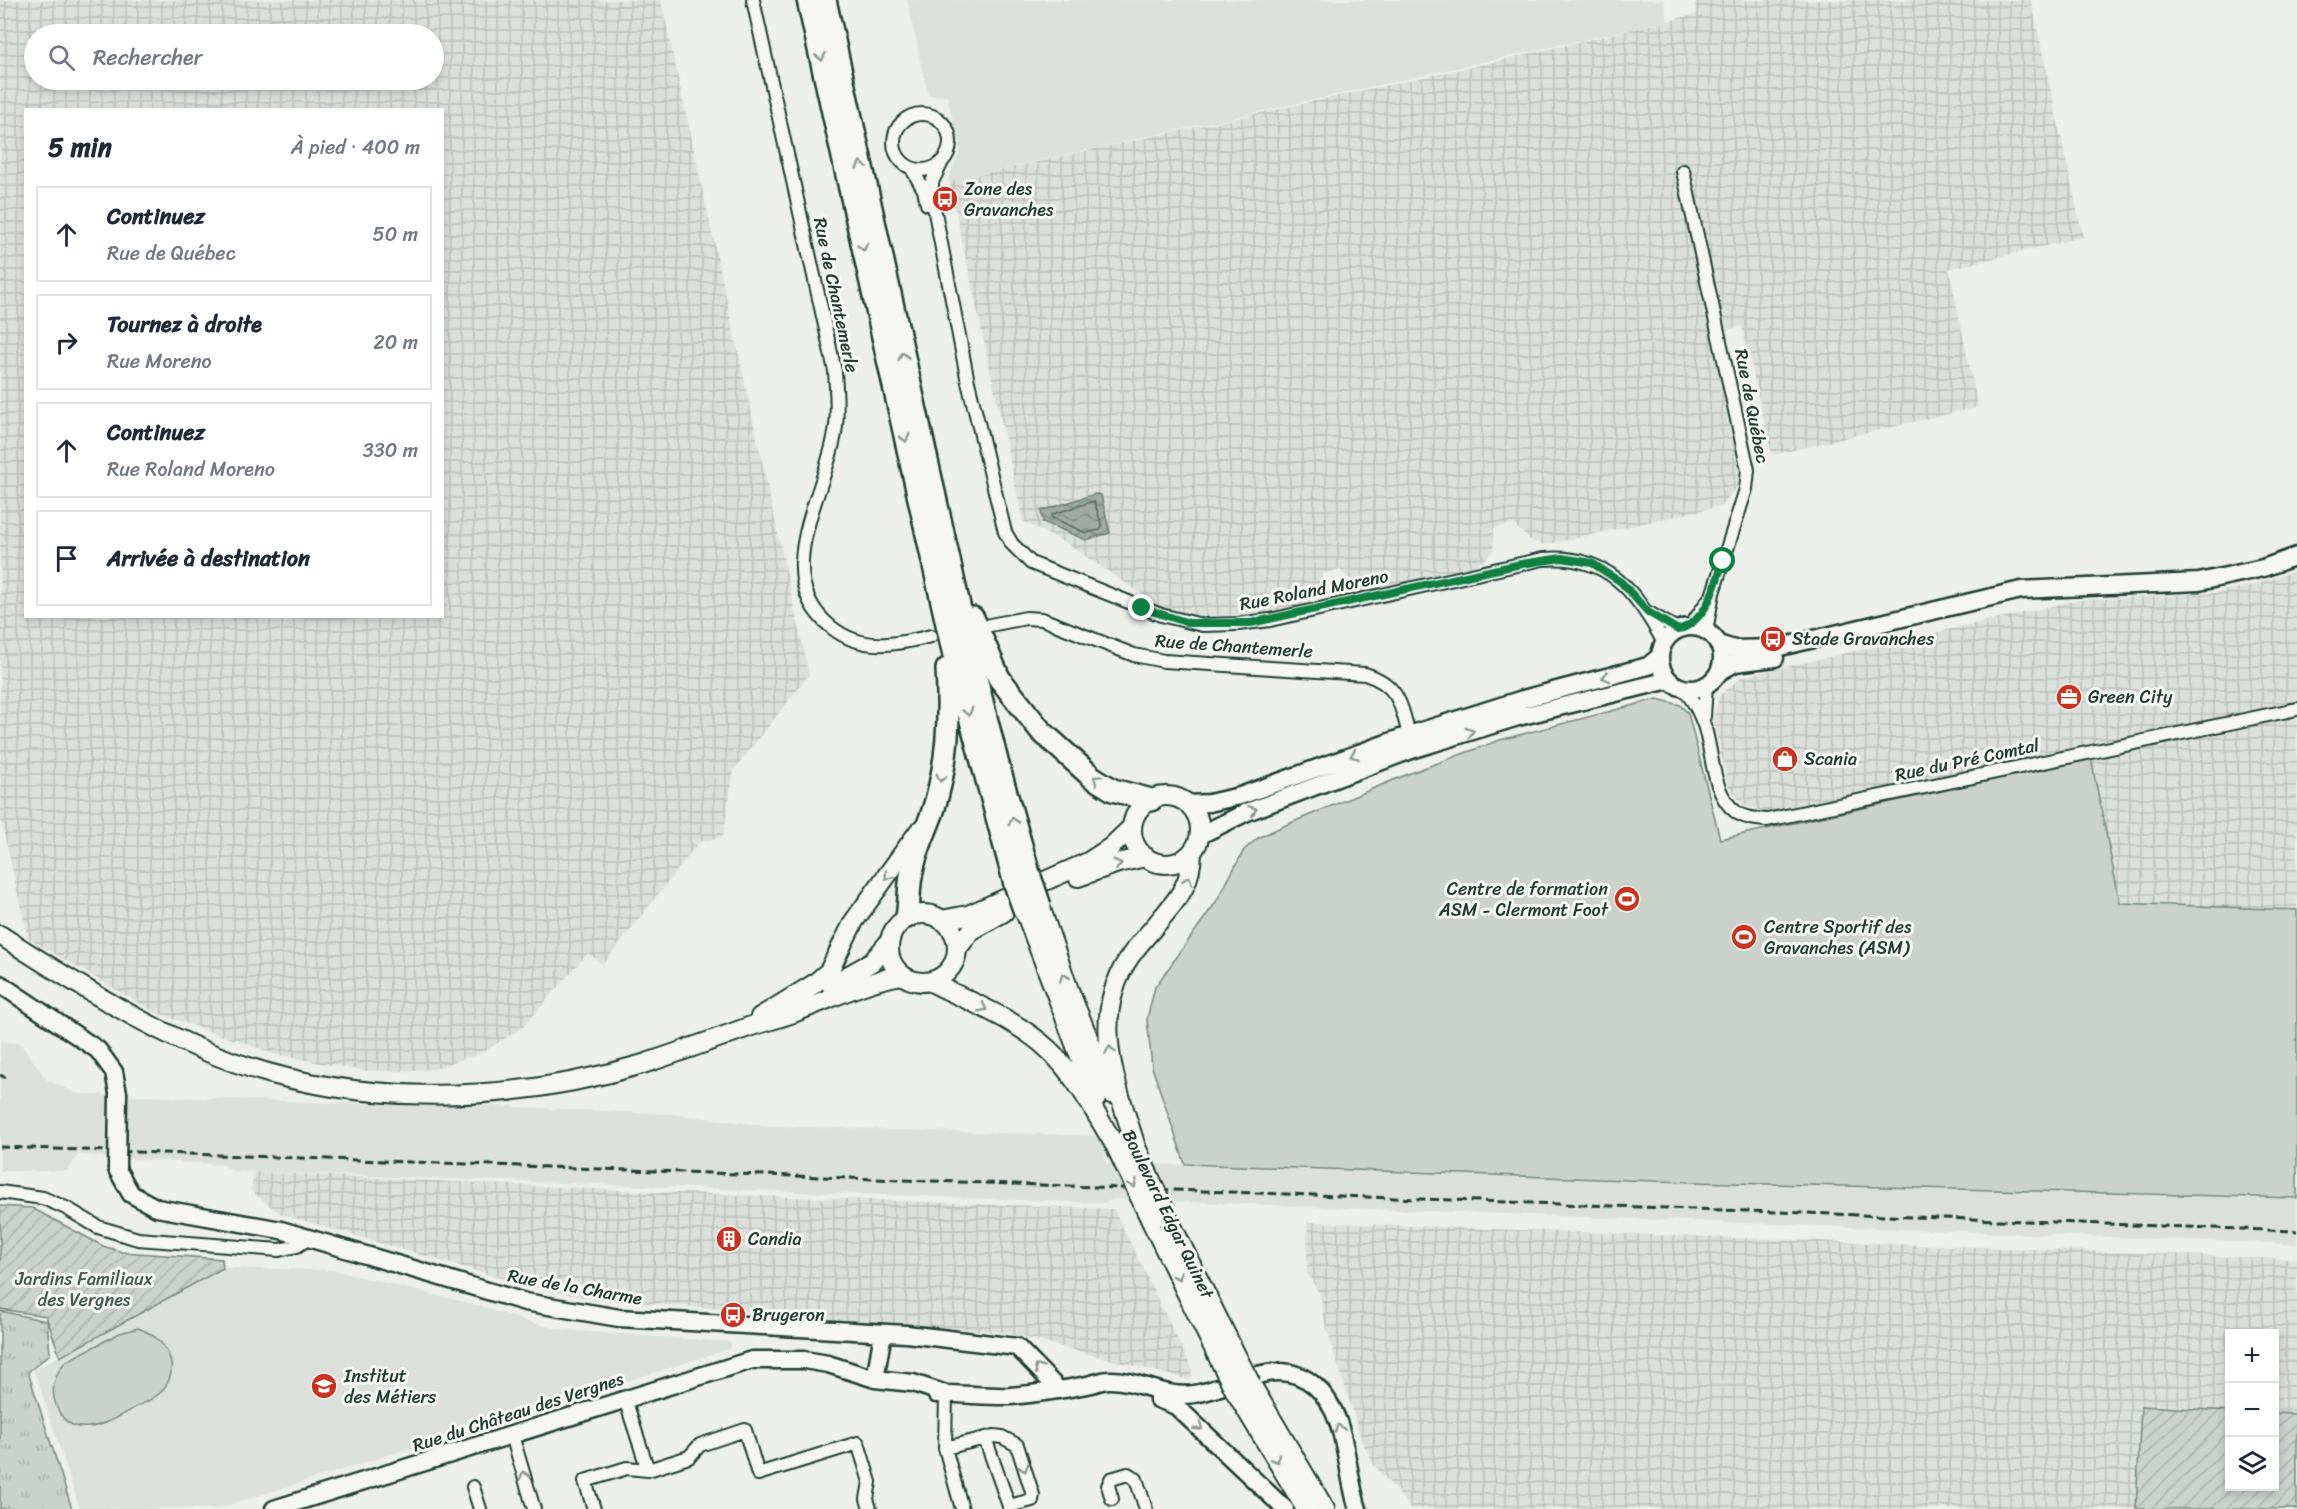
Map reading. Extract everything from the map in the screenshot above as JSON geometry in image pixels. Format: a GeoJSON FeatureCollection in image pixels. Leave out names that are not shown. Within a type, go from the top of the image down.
{"type":"FeatureCollection","features":[{"type":"Feature","properties":{"kind":"highway"},"geometry":{"type":"LineString","coordinates":[[808,0],[972,730],[1032,909]]}},
{"type":"Feature","properties":{"kind":"highway"},"geometry":{"type":"LineString","coordinates":[[825,0],[929,474],[1023,880]]}},
{"type":"Feature","properties":{"kind":"highway"},"geometry":{"type":"LineString","coordinates":[[929,474],[959,562],[969,609],[999,678],[1041,731],[1092,777],[1113,790],[1150,800]]}},
{"type":"Feature","properties":{"kind":"highway"},"geometry":{"type":"LineString","coordinates":[[907,917],[911,875],[933,811],[949,737],[949,703],[940,594]]}},
{"type":"Feature","properties":{"kind":"main road"},"geometry":{"type":"LineString","coordinates":[[1188,804],[1209,803],[1240,796],[1409,735],[1523,699],[1647,666],[1684,628],[1706,631],[1718,644],[1734,649],[1776,648],[2021,590],[2199,582],[2263,568],[2297,556]]}},
{"type":"Feature","properties":{"kind":"main road"},"geometry":{"type":"LineString","coordinates":[[1662,650],[1660,665],[1669,680],[1684,689],[1706,685],[1719,672],[1735,663],[1785,656],[2079,586]]}},
{"type":"Feature","properties":{"kind":"main road"},"geometry":{"type":"LineString","coordinates":[[1718,644],[1722,663],[1719,672]]}},
{"type":"Feature","properties":{"kind":"main road"},"geometry":{"type":"LineString","coordinates":[[1132,827],[1133,839],[1146,857],[1155,862],[1175,863],[1196,843],[1247,812],[1414,749],[1518,717],[1669,680]]}},
{"type":"Feature","properties":{"kind":"main road"},"geometry":{"type":"LineString","coordinates":[[743,1029],[865,966],[889,942],[899,923],[907,917],[925,914],[941,920],[968,915],[1088,862],[1112,847],[1132,827],[1141,806],[1150,800],[1170,796],[1188,804],[1196,813],[1196,843],[1192,872],[1186,889],[1131,955],[1120,974],[1111,1000],[1108,1046],[1136,1147]]}},
{"type":"Feature","properties":{"kind":"main road"},"geometry":{"type":"LineString","coordinates":[[743,1029],[814,984],[829,971],[854,921],[898,864],[933,811]]}},
{"type":"Feature","properties":{"kind":"main road"},"geometry":{"type":"LineString","coordinates":[[931,982],[949,970],[957,949],[971,931],[988,919],[1091,872],[1146,857]]}},
{"type":"Feature","properties":{"kind":"main road"},"geometry":{"type":"LineString","coordinates":[[1032,909],[1115,1145]]}},
{"type":"Feature","properties":{"kind":"main road","name":"Boulevard Edgar Quinet"},"geometry":{"type":"LineString","coordinates":[[1032,909],[1091,1050],[1171,1224],[1230,1361]]}},
{"type":"Feature","properties":{"kind":"main road"},"geometry":{"type":"LineString","coordinates":[[941,920],[955,938],[957,949]]}},
{"type":"Feature","properties":{"kind":"main road"},"geometry":{"type":"LineString","coordinates":[[0,935],[88,990],[177,1038],[261,1071],[346,1089],[446,1093],[522,1088],[584,1078],[641,1064],[793,1013],[858,985],[902,975]]}},
{"type":"Feature","properties":{"kind":"main road"},"geometry":{"type":"LineString","coordinates":[[889,942],[891,960],[902,975],[910,980],[931,982],[991,1012],[1037,1040],[1050,1051],[1083,1094],[1115,1145]]}},
{"type":"Feature","properties":{"kind":"main road","name":"Rue de la Charme"},"geometry":{"type":"LineString","coordinates":[[0,984],[98,1050],[114,1072],[118,1093],[117,1169],[131,1194],[157,1208],[281,1230],[525,1302],[609,1316],[883,1333],[1017,1347],[1059,1390]]}},
{"type":"Feature","properties":{"kind":"main road","name":"Boulevard Edgar Quinet"},"geometry":{"type":"LineString","coordinates":[[1115,1145],[1152,1223],[1230,1361],[1306,1509]]}},
{"type":"Feature","properties":{"kind":"main road"},"geometry":{"type":"LineString","coordinates":[[875,1379],[883,1333]]}},
{"type":"Feature","properties":{"kind":"main road","name":"Rue du Château des Vergnes"},"geometry":{"type":"LineString","coordinates":[[274,1509],[774,1359],[828,1364],[875,1379],[913,1383],[946,1394]]}},
{"type":"Feature","properties":{"kind":"main road"},"geometry":{"type":"LineString","coordinates":[[946,1394],[1010,1396],[1059,1390],[1108,1380],[1175,1394],[1191,1395],[1262,1373],[1281,1372],[1305,1379],[1323,1394],[1339,1425],[1358,1509]]}},
{"type":"Feature","properties":{"kind":"main road"},"geometry":{"type":"LineString","coordinates":[[1089,1384],[1136,1390],[1176,1406],[1285,1509]]}},
{"type":"Feature","properties":{"kind":"main road","name":"Boulevard Edgar Quinet"},"geometry":{"type":"LineString","coordinates":[[1243,1387],[1326,1509]]}},
{"type":"Feature","properties":{"kind":"main road","name":"Rue du Château des Vergnes"},"geometry":{"type":"LineString","coordinates":[[300,1509],[514,1442],[626,1402]]}},
{"type":"Feature","properties":{"kind":"street","name":"Rue de Chantemerle"},"geometry":{"type":"LineString","coordinates":[[753,0],[835,371],[836,427],[801,559],[805,591],[823,620],[849,638],[866,644],[895,645],[931,636]]}},
{"type":"Feature","properties":{"kind":"street"},"geometry":{"type":"LineString","coordinates":[[916,114],[933,116],[940,120],[949,133],[950,148],[931,189],[938,235],[924,190],[912,169],[899,160],[895,153],[894,137],[901,123],[916,114]]}},
{"type":"Feature","properties":{"kind":"street"},"geometry":{"type":"LineString","coordinates":[[912,169],[927,171],[941,164]]}},
{"type":"Feature","properties":{"kind":"street","name":"Rue de Québec"},"geometry":{"type":"LineString","coordinates":[[1683,171],[1748,470],[1746,489],[1713,593],[1706,631]]}},
{"type":"Feature","properties":{"kind":"street","name":"Rue Roland Moreno"},"geometry":{"type":"LineString","coordinates":[[938,235],[968,382],[1001,518],[1012,544],[1031,562],[1161,615],[1202,625],[1270,620],[1521,564],[1562,558],[1592,563],[1609,572],[1648,612]]}},
{"type":"Feature","properties":{"kind":"street","name":"Rue de Québec"},"geometry":{"type":"LineString","coordinates":[[1684,628],[1713,593]]}},
{"type":"Feature","properties":{"kind":"street"},"geometry":{"type":"LineString","coordinates":[[1648,612],[1684,628]]}},
{"type":"Feature","properties":{"kind":"street"},"geometry":{"type":"LineString","coordinates":[[1648,612],[1662,650]]}},
{"type":"Feature","properties":{"kind":"street","name":"Rue de Chantemerle"},"geometry":{"type":"LineString","coordinates":[[990,625],[1026,618],[1042,619],[1134,655],[1164,661],[1365,674],[1381,679],[1392,689],[1402,708],[1409,735]]}},
{"type":"Feature","properties":{"kind":"street","name":"Rue du Pré Comtal"},"geometry":{"type":"LineString","coordinates":[[1704,727],[1706,685]]}},
{"type":"Feature","properties":{"kind":"street","name":"Rue du Pré Comtal"},"geometry":{"type":"LineString","coordinates":[[1684,689],[1695,702],[1704,727],[1714,769],[1727,802],[1742,815],[1767,820],[2297,708]]}},
{"type":"Feature","properties":{"kind":"street"},"geometry":{"type":"LineString","coordinates":[[0,1192],[43,1198],[66,1208],[98,1227],[138,1239],[279,1250],[297,1246],[309,1238]]}},
{"type":"Feature","properties":{"kind":"street"},"geometry":{"type":"LineString","coordinates":[[946,1394],[945,1448],[962,1509]]}},
{"type":"Feature","properties":{"kind":"street"},"geometry":{"type":"LineString","coordinates":[[626,1402],[648,1470]]}},
{"type":"Feature","properties":{"kind":"street"},"geometry":{"type":"LineString","coordinates":[[594,1509],[585,1481],[627,1468],[648,1470],[689,1457],[700,1445],[745,1430],[758,1473],[858,1443],[870,1482],[867,1499],[870,1509]]}},
{"type":"Feature","properties":{"kind":"street"},"geometry":{"type":"LineString","coordinates":[[945,1448],[985,1438],[1002,1437],[1017,1445],[1033,1496],[1032,1500],[1009,1506],[985,1438]]}},
{"type":"Feature","properties":{"kind":"street"},"geometry":{"type":"LineString","coordinates":[[514,1442],[534,1509]]}},
{"type":"Feature","properties":{"kind":"street"},"geometry":{"type":"LineString","coordinates":[[1112,1499],[1108,1486],[1111,1479],[1128,1474],[1137,1479],[1146,1509]]}},
{"type":"Feature","properties":{"kind":"street"},"geometry":{"type":"LineString","coordinates":[[473,1488],[480,1509]]}},
{"type":"Feature","properties":{"kind":"shaded area"},"geometry":{"type":"Polygon","coordinates":[[[0,0],[661,0],[809,675],[734,770],[723,837],[699,842],[603,965],[588,953],[524,1026],[484,1052],[434,1069],[364,1071],[278,1055],[154,1012],[28,938],[0,816],[0,0]]]}},
{"type":"Feature","properties":{"kind":"shaded area"},"geometry":{"type":"Polygon","coordinates":[[[907,0],[1664,0],[1668,21],[948,181],[960,150],[947,96],[928,95],[907,0]]]}},
{"type":"Feature","properties":{"kind":"shaded area"},"geometry":{"type":"Polygon","coordinates":[[[1694,0],[2031,0],[2083,237],[1949,269],[1978,407],[1772,455],[1742,326],[1711,334],[1739,469],[1738,486],[1721,506],[1545,545],[1530,540],[1513,524],[1494,528],[1493,550],[1486,559],[1474,566],[1366,590],[1357,587],[1340,570],[1323,573],[1320,588],[1312,599],[1297,606],[1258,615],[1195,616],[1166,610],[1067,544],[1023,521],[949,181],[1498,61],[1697,14],[1694,0]]]}},
{"type":"Feature","properties":{"kind":"shaded area"},"geometry":{"type":"Polygon","coordinates":[[[2297,570],[2297,910],[2120,903],[2088,745],[1767,813],[1743,805],[1728,785],[1713,719],[1719,696],[1741,677],[2078,600],[2214,593],[2253,585],[2297,570]]]}},
{"type":"Feature","properties":{"kind":"shaded area"},"geometry":{"type":"Polygon","coordinates":[[[0,1041],[20,1043],[48,1081],[80,1094],[425,1106],[493,1106],[670,1114],[771,1126],[1103,1136],[1106,1163],[2297,1198],[2297,1244],[1112,1199],[1106,1203],[233,1171],[223,1165],[78,1155],[67,1171],[0,1171],[0,1041]]]}},
{"type":"Feature","properties":{"kind":"shaded area"},"geometry":{"type":"Polygon","coordinates":[[[254,1172],[658,1192],[1114,1209],[1193,1371],[1189,1380],[1008,1333],[587,1298],[527,1286],[281,1214],[251,1191],[254,1172]]]}},
{"type":"Feature","properties":{"kind":"shaded area"},"geometry":{"type":"Polygon","coordinates":[[[1307,1222],[2297,1259],[2297,1414],[2279,1413],[2279,1329],[2225,1329],[2225,1411],[2141,1407],[2136,1509],[1408,1509],[1410,1507],[1374,1465],[1362,1441],[1325,1324],[1320,1294],[1307,1273],[1307,1222]]]}},
{"type":"Feature","properties":{"kind":"shaded area","name":"Institut des Métiers"},"geometry":{"type":"Polygon","coordinates":[[[223,1268],[332,1270],[481,1306],[528,1322],[564,1330],[731,1342],[730,1349],[216,1509],[80,1509],[34,1370],[223,1268]]]}},
{"type":"Feature","properties":{"kind":"green space","name":"Centre Sportif des Gravanches (ASM)"},"geometry":{"type":"Polygon","coordinates":[[[1657,699],[1680,705],[1688,713],[1720,839],[2091,759],[2120,903],[2297,910],[2297,1198],[1654,1181],[1185,1164],[1152,1067],[1147,1019],[1155,987],[1216,902],[1244,850],[1258,838],[1281,827],[1408,774],[1500,740],[1657,699]]]}},
{"type":"Feature","properties":{"kind":"green space","name":"Jardins Familiaux des Vergnes"},"geometry":{"type":"Polygon","coordinates":[[[0,1206],[32,1208],[103,1246],[122,1252],[222,1259],[223,1268],[60,1357],[46,1316],[0,1309],[0,1206]]]}},
{"type":"Feature","properties":{"kind":"green space"},"geometry":{"type":"Polygon","coordinates":[[[0,1311],[47,1321],[50,1354],[28,1372],[72,1509],[0,1509],[0,1311]]]}},
{"type":"Feature","properties":{"kind":"green space"},"geometry":{"type":"Polygon","coordinates":[[[138,1328],[156,1339],[168,1354],[171,1372],[161,1392],[120,1416],[99,1425],[78,1427],[70,1424],[62,1416],[53,1394],[54,1382],[61,1367],[65,1362],[120,1333],[138,1328]]]}},
{"type":"Feature","properties":{"kind":"green space"},"geometry":{"type":"Polygon","coordinates":[[[2141,1406],[2225,1411],[2225,1491],[2279,1491],[2279,1413],[2297,1414],[2297,1509],[2136,1509],[2141,1406]]]}},
{"type":"Feature","properties":{"kind":"water"},"geometry":{"type":"Polygon","coordinates":[[[1095,494],[1101,495],[1110,533],[1086,540],[1043,522],[1041,511],[1095,494]]]}},
{"type":"Feature","properties":{"kind":"railway"},"geometry":{"type":"LineString","coordinates":[[0,1075],[6,1078]]}},
{"type":"Feature","properties":{"kind":"railway"},"geometry":{"type":"LineString","coordinates":[[0,1147],[2297,1231]]}},
{"type":"Feature","properties":{"kind":"place","name":"Zone des Gravanches"},"geometry":{"type":"Point","coordinates":[945,199]}},
{"type":"Feature","properties":{"kind":"place","name":"Stade Gravanches"},"geometry":{"type":"Point","coordinates":[1773,639]}},
{"type":"Feature","properties":{"kind":"place","name":"Green City"},"geometry":{"type":"Point","coordinates":[2069,697]}},
{"type":"Feature","properties":{"kind":"place","name":"Scania"},"geometry":{"type":"Point","coordinates":[1785,759]}},
{"type":"Feature","properties":{"kind":"place","name":"Centre de formation ASM - Clermont Foot"},"geometry":{"type":"Point","coordinates":[1627,899]}},
{"type":"Feature","properties":{"kind":"place","name":"Centre Sportif des Gravanches (ASM)"},"geometry":{"type":"Point","coordinates":[1744,937]}},
{"type":"Feature","properties":{"kind":"place","name":"Candia"},"geometry":{"type":"Point","coordinates":[729,1239]}},
{"type":"Feature","properties":{"kind":"place","name":"Brugeron"},"geometry":{"type":"Point","coordinates":[733,1315]}},
{"type":"Feature","properties":{"kind":"place","name":"Institut des Métiers"},"geometry":{"type":"Point","coordinates":[324,1386]}},
{"type":"Feature","properties":{"kind":"route"},"geometry":{"type":"LineString","coordinates":[[1142,608],[1176,620],[1202,625],[1251,623],[1356,602],[1543,559],[1562,558],[1592,563],[1609,572],[1648,612],[1678,630],[1689,627],[1701,613],[1713,593],[1723,561]]}}]}
